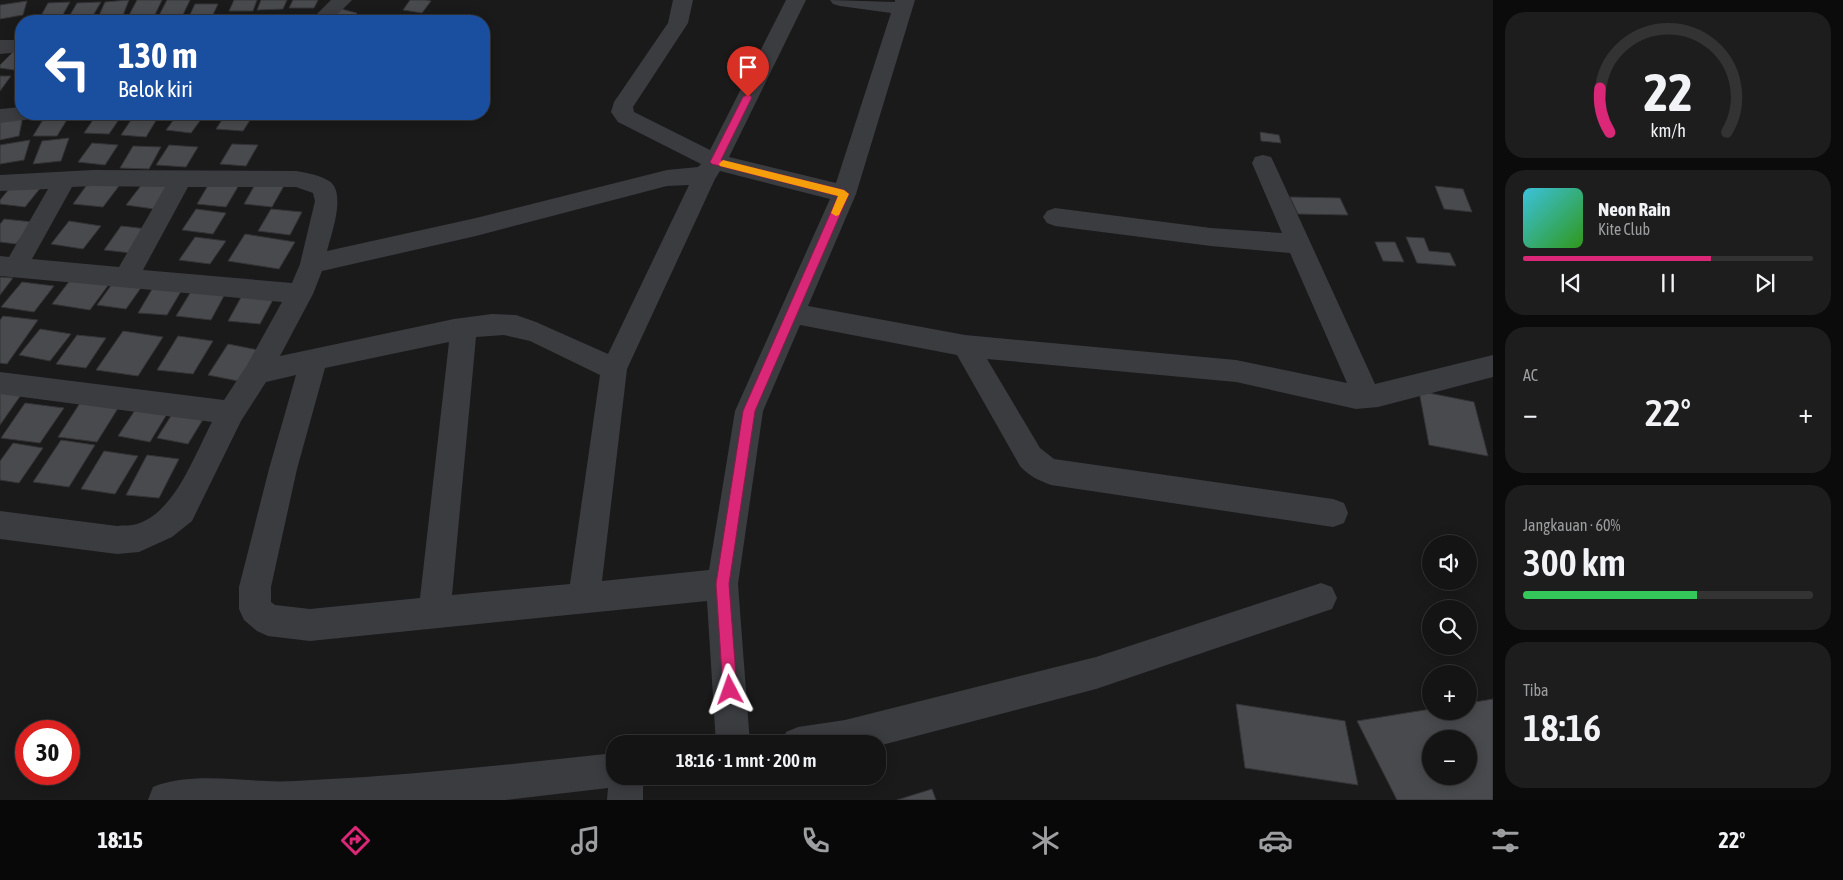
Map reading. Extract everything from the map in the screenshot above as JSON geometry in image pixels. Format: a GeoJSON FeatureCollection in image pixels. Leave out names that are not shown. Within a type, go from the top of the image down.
{"type":"FeatureCollection","features":[{"type":"Feature","properties":{"kind":"street"},"geometry":{"type":"LineString","coordinates":[[326,15],[342,0]]}},
{"type":"Feature","properties":{"kind":"street"},"geometry":{"type":"LineString","coordinates":[[683,0],[678,23],[627,99],[622,107],[622,112],[632,121],[710,168],[844,194]]}},
{"type":"Feature","properties":{"kind":"street"},"geometry":{"type":"LineString","coordinates":[[584,599],[614,369],[710,168],[796,0]]}},
{"type":"Feature","properties":{"kind":"street"},"geometry":{"type":"LineString","coordinates":[[732,735],[722,584],[749,411],[844,194],[904,4],[840,0]]}},
{"type":"Feature","properties":{"kind":"street"},"geometry":{"type":"LineString","coordinates":[[0,47],[15,46]]}},
{"type":"Feature","properties":{"kind":"street"},"geometry":{"type":"LineString","coordinates":[[0,116],[15,115]]}},
{"type":"Feature","properties":{"kind":"street"},"geometry":{"type":"LineString","coordinates":[[1263,163],[1366,396]]}},
{"type":"Feature","properties":{"kind":"street"},"geometry":{"type":"LineString","coordinates":[[312,264],[476,227],[710,168]]}},
{"type":"Feature","properties":{"kind":"street"},"geometry":{"type":"LineString","coordinates":[[126,278],[180,178]]}},
{"type":"Feature","properties":{"kind":"street"},"geometry":{"type":"LineString","coordinates":[[0,183],[180,178],[296,179],[312,182],[323,188],[327,200],[312,264],[300,294],[257,373],[231,413],[182,511],[162,527],[139,538],[117,540],[0,525]]}},
{"type":"Feature","properties":{"kind":"street"},"geometry":{"type":"LineString","coordinates":[[65,180],[7,267],[300,294]]}},
{"type":"Feature","properties":{"kind":"street"},"geometry":{"type":"LineString","coordinates":[[1055,217],[1211,236],[1299,244]]}},
{"type":"Feature","properties":{"kind":"street"},"geometry":{"type":"LineString","coordinates":[[791,313],[965,346],[1236,371],[1356,397],[1378,395],[1493,366]]}},
{"type":"Feature","properties":{"kind":"street"},"geometry":{"type":"LineString","coordinates":[[257,373],[314,359],[464,329],[498,325],[515,326],[531,330],[614,369]]}},
{"type":"Feature","properties":{"kind":"street"},"geometry":{"type":"LineString","coordinates":[[434,613],[464,329]]}},
{"type":"Feature","properties":{"kind":"street"},"geometry":{"type":"LineString","coordinates":[[965,346],[1030,457],[1039,466],[1051,472],[1333,513]]}},
{"type":"Feature","properties":{"kind":"street"},"geometry":{"type":"LineString","coordinates":[[314,359],[283,469],[257,578],[255,609],[268,620],[310,624],[584,599],[722,584]]}},
{"type":"Feature","properties":{"kind":"street"},"geometry":{"type":"LineString","coordinates":[[0,383],[231,413]]}},
{"type":"Feature","properties":{"kind":"street"},"geometry":{"type":"LineString","coordinates":[[854,735],[1096,673],[1321,598]]}},
{"type":"Feature","properties":{"kind":"street"},"geometry":{"type":"LineString","coordinates":[[166,800],[215,796],[268,799],[311,798],[464,787],[606,771]]}},
{"type":"Feature","properties":{"kind":"street"},"geometry":{"type":"LineString","coordinates":[[625,800],[626,785]]}},
{"type":"Feature","properties":{"kind":"building"},"geometry":{"type":"Polygon","coordinates":[[[129,0],[123,15],[99,15],[105,2],[129,0]]]}},
{"type":"Feature","properties":{"kind":"building"},"geometry":{"type":"Polygon","coordinates":[[[137,0],[162,0],[155,15],[129,15],[137,0]]]}},
{"type":"Feature","properties":{"kind":"building"},"geometry":{"type":"Polygon","coordinates":[[[167,0],[190,0],[183,15],[159,15],[167,0]]]}},
{"type":"Feature","properties":{"kind":"building"},"geometry":{"type":"Polygon","coordinates":[[[234,0],[257,0],[253,11],[229,11],[234,0]]]}},
{"type":"Feature","properties":{"kind":"building"},"geometry":{"type":"Polygon","coordinates":[[[261,0],[287,0],[283,9],[257,10],[261,0]]]}},
{"type":"Feature","properties":{"kind":"building"},"geometry":{"type":"Polygon","coordinates":[[[293,0],[318,0],[314,8],[289,8],[293,0]]]}},
{"type":"Feature","properties":{"kind":"building"},"geometry":{"type":"Polygon","coordinates":[[[410,0],[431,1],[422,13],[403,10],[410,0]]]}},
{"type":"Feature","properties":{"kind":"building"},"geometry":{"type":"Polygon","coordinates":[[[27,1],[23,15],[0,19],[0,5],[27,1]]]}},
{"type":"Feature","properties":{"kind":"building"},"geometry":{"type":"Polygon","coordinates":[[[70,2],[63,15],[41,15],[48,3],[70,2]]]}},
{"type":"Feature","properties":{"kind":"building"},"geometry":{"type":"Polygon","coordinates":[[[101,2],[93,15],[70,15],[77,3],[101,2]]]}},
{"type":"Feature","properties":{"kind":"building"},"geometry":{"type":"Polygon","coordinates":[[[195,4],[218,4],[213,15],[190,15],[195,4]]]}},
{"type":"Feature","properties":{"kind":"building"},"geometry":{"type":"Polygon","coordinates":[[[341,9],[357,13],[355,15],[335,15],[341,9]]]}},
{"type":"Feature","properties":{"kind":"building"},"geometry":{"type":"Polygon","coordinates":[[[15,50],[15,70],[0,68],[0,65],[15,50]]]}},
{"type":"Feature","properties":{"kind":"building"},"geometry":{"type":"Polygon","coordinates":[[[0,76],[11,76],[0,91],[0,76]]]}},
{"type":"Feature","properties":{"kind":"building"},"geometry":{"type":"Polygon","coordinates":[[[15,117],[15,120],[22,120],[19,136],[0,140],[0,120],[15,117]]]}},
{"type":"Feature","properties":{"kind":"building"},"geometry":{"type":"Polygon","coordinates":[[[43,120],[67,120],[57,136],[33,136],[43,120]]]}},
{"type":"Feature","properties":{"kind":"building"},"geometry":{"type":"Polygon","coordinates":[[[93,120],[119,120],[109,134],[84,133],[93,120]]]}},
{"type":"Feature","properties":{"kind":"building"},"geometry":{"type":"Polygon","coordinates":[[[131,120],[156,120],[146,137],[121,135],[131,120]]]}},
{"type":"Feature","properties":{"kind":"building"},"geometry":{"type":"Polygon","coordinates":[[[174,120],[201,120],[191,133],[166,130],[174,120]]]}},
{"type":"Feature","properties":{"kind":"building"},"geometry":{"type":"Polygon","coordinates":[[[222,120],[250,120],[243,131],[216,129],[222,120]]]}},
{"type":"Feature","properties":{"kind":"building"},"geometry":{"type":"Polygon","coordinates":[[[1260,132],[1279,135],[1281,143],[1261,141],[1260,132]]]}},
{"type":"Feature","properties":{"kind":"building"},"geometry":{"type":"Polygon","coordinates":[[[69,138],[61,161],[33,164],[42,141],[69,138]]]}},
{"type":"Feature","properties":{"kind":"building"},"geometry":{"type":"Polygon","coordinates":[[[30,140],[24,160],[0,164],[0,145],[30,140]]]}},
{"type":"Feature","properties":{"kind":"building"},"geometry":{"type":"Polygon","coordinates":[[[92,143],[118,145],[105,165],[78,162],[92,143]]]}},
{"type":"Feature","properties":{"kind":"building"},"geometry":{"type":"Polygon","coordinates":[[[232,144],[258,145],[246,166],[220,164],[232,144]]]}},
{"type":"Feature","properties":{"kind":"building"},"geometry":{"type":"Polygon","coordinates":[[[169,145],[198,147],[186,167],[156,165],[169,145]]]}},
{"type":"Feature","properties":{"kind":"building"},"geometry":{"type":"Polygon","coordinates":[[[133,146],[161,147],[149,169],[120,168],[133,146]]]}},
{"type":"Feature","properties":{"kind":"building"},"geometry":{"type":"Polygon","coordinates":[[[257,181],[285,184],[272,207],[244,204],[257,181]]]}},
{"type":"Feature","properties":{"kind":"building"},"geometry":{"type":"Polygon","coordinates":[[[89,182],[119,186],[103,207],[73,204],[89,182]]]}},
{"type":"Feature","properties":{"kind":"building"},"geometry":{"type":"Polygon","coordinates":[[[210,182],[239,185],[226,207],[197,204],[210,182]]]}},
{"type":"Feature","properties":{"kind":"building"},"geometry":{"type":"Polygon","coordinates":[[[14,183],[42,186],[25,207],[0,204],[0,200],[14,183]]]}},
{"type":"Feature","properties":{"kind":"building"},"geometry":{"type":"Polygon","coordinates":[[[143,183],[170,187],[154,209],[126,205],[143,183]]]}},
{"type":"Feature","properties":{"kind":"building"},"geometry":{"type":"Polygon","coordinates":[[[1435,186],[1463,189],[1472,212],[1444,209],[1435,186]]]}},
{"type":"Feature","properties":{"kind":"building"},"geometry":{"type":"Polygon","coordinates":[[[1290,197],[1340,198],[1348,215],[1298,214],[1290,197]]]}},
{"type":"Feature","properties":{"kind":"building"},"geometry":{"type":"Polygon","coordinates":[[[196,209],[226,213],[213,234],[182,230],[196,209]]]}},
{"type":"Feature","properties":{"kind":"building"},"geometry":{"type":"Polygon","coordinates":[[[271,209],[302,212],[290,235],[258,231],[271,209]]]}},
{"type":"Feature","properties":{"kind":"building"},"geometry":{"type":"Polygon","coordinates":[[[4,219],[33,222],[16,244],[0,242],[0,224],[4,219]]]}},
{"type":"Feature","properties":{"kind":"building"},"geometry":{"type":"Polygon","coordinates":[[[69,221],[101,226],[83,249],[51,244],[69,221]]]}},
{"type":"Feature","properties":{"kind":"building"},"geometry":{"type":"Polygon","coordinates":[[[121,226],[148,229],[131,253],[104,250],[121,226]]]}},
{"type":"Feature","properties":{"kind":"building"},"geometry":{"type":"Polygon","coordinates":[[[245,234],[295,242],[279,269],[228,261],[245,234]]]}},
{"type":"Feature","properties":{"kind":"building"},"geometry":{"type":"Polygon","coordinates":[[[195,237],[226,241],[210,264],[179,260],[195,237]]]}},
{"type":"Feature","properties":{"kind":"building"},"geometry":{"type":"Polygon","coordinates":[[[1406,237],[1424,238],[1429,251],[1450,253],[1456,266],[1417,263],[1406,237]]]}},
{"type":"Feature","properties":{"kind":"building"},"geometry":{"type":"Polygon","coordinates":[[[1375,242],[1395,242],[1404,262],[1383,261],[1375,242]]]}},
{"type":"Feature","properties":{"kind":"building"},"geometry":{"type":"Polygon","coordinates":[[[74,275],[112,280],[90,310],[52,304],[74,275]]]}},
{"type":"Feature","properties":{"kind":"building"},"geometry":{"type":"Polygon","coordinates":[[[0,277],[13,278],[0,295],[0,277]]]}},
{"type":"Feature","properties":{"kind":"building"},"geometry":{"type":"Polygon","coordinates":[[[115,280],[143,285],[126,309],[97,305],[115,280]]]}},
{"type":"Feature","properties":{"kind":"building"},"geometry":{"type":"Polygon","coordinates":[[[22,282],[54,286],[34,312],[1,307],[22,282]]]}},
{"type":"Feature","properties":{"kind":"building"},"geometry":{"type":"Polygon","coordinates":[[[154,286],[183,288],[167,315],[138,313],[154,286]]]}},
{"type":"Feature","properties":{"kind":"building"},"geometry":{"type":"Polygon","coordinates":[[[192,290],[225,294],[211,320],[176,316],[192,290]]]}},
{"type":"Feature","properties":{"kind":"building"},"geometry":{"type":"Polygon","coordinates":[[[244,292],[275,296],[260,324],[228,321],[244,292]]]}},
{"type":"Feature","properties":{"kind":"building"},"geometry":{"type":"Polygon","coordinates":[[[3,316],[38,320],[7,364],[0,363],[0,320],[3,316]]]}},
{"type":"Feature","properties":{"kind":"building"},"geometry":{"type":"Polygon","coordinates":[[[40,329],[71,334],[50,361],[19,355],[40,329]]]}},
{"type":"Feature","properties":{"kind":"building"},"geometry":{"type":"Polygon","coordinates":[[[123,331],[163,337],[138,376],[96,370],[123,331]]]}},
{"type":"Feature","properties":{"kind":"building"},"geometry":{"type":"Polygon","coordinates":[[[77,335],[106,338],[86,368],[56,364],[77,335]]]}},
{"type":"Feature","properties":{"kind":"building"},"geometry":{"type":"Polygon","coordinates":[[[178,336],[213,341],[193,374],[157,370],[178,336]]]}},
{"type":"Feature","properties":{"kind":"building"},"geometry":{"type":"Polygon","coordinates":[[[228,344],[258,350],[238,381],[208,375],[228,344]]]}},
{"type":"Feature","properties":{"kind":"building"},"geometry":{"type":"Polygon","coordinates":[[[1419,391],[1474,402],[1488,456],[1429,445],[1419,391]]]}},
{"type":"Feature","properties":{"kind":"building"},"geometry":{"type":"Polygon","coordinates":[[[0,392],[21,395],[0,425],[0,392]]]}},
{"type":"Feature","properties":{"kind":"building"},"geometry":{"type":"Polygon","coordinates":[[[82,400],[120,405],[97,442],[58,437],[82,400]]]}},
{"type":"Feature","properties":{"kind":"building"},"geometry":{"type":"Polygon","coordinates":[[[25,403],[64,408],[40,443],[1,438],[25,403]]]}},
{"type":"Feature","properties":{"kind":"building"},"geometry":{"type":"Polygon","coordinates":[[[139,404],[170,409],[150,442],[118,436],[139,404]]]}},
{"type":"Feature","properties":{"kind":"building"},"geometry":{"type":"Polygon","coordinates":[[[176,408],[207,413],[188,444],[157,438],[176,408]]]}},
{"type":"Feature","properties":{"kind":"building"},"geometry":{"type":"Polygon","coordinates":[[[61,440],[95,445],[69,487],[33,482],[61,440]]]}},
{"type":"Feature","properties":{"kind":"building"},"geometry":{"type":"Polygon","coordinates":[[[13,443],[43,448],[19,483],[0,480],[0,461],[13,443]]]}},
{"type":"Feature","properties":{"kind":"building"},"geometry":{"type":"Polygon","coordinates":[[[104,451],[138,456],[115,494],[81,489],[104,451]]]}},
{"type":"Feature","properties":{"kind":"building"},"geometry":{"type":"Polygon","coordinates":[[[147,455],[179,459],[159,498],[126,495],[147,455]]]}},
{"type":"Feature","properties":{"kind":"building"},"geometry":{"type":"Polygon","coordinates":[[[1493,699],[1493,800],[1397,800],[1357,721],[1422,710],[1422,720],[1477,720],[1477,702],[1493,699]]]}},
{"type":"Feature","properties":{"kind":"building"},"geometry":{"type":"Polygon","coordinates":[[[1236,704],[1345,721],[1358,785],[1245,768],[1236,704]]]}},
{"type":"Feature","properties":{"kind":"building"},"geometry":{"type":"Polygon","coordinates":[[[932,789],[936,800],[897,800],[932,789]]]}},
{"type":"Feature","properties":{"kind":"slow traffic"},"geometry":{"type":"LineString","coordinates":[[723,164],[844,194],[836,213]]}},
{"type":"Feature","properties":{"kind":"route"},"geometry":{"type":"LineString","coordinates":[[730,690],[722,584],[749,411],[844,194],[715,162],[748,97]]}}]}
